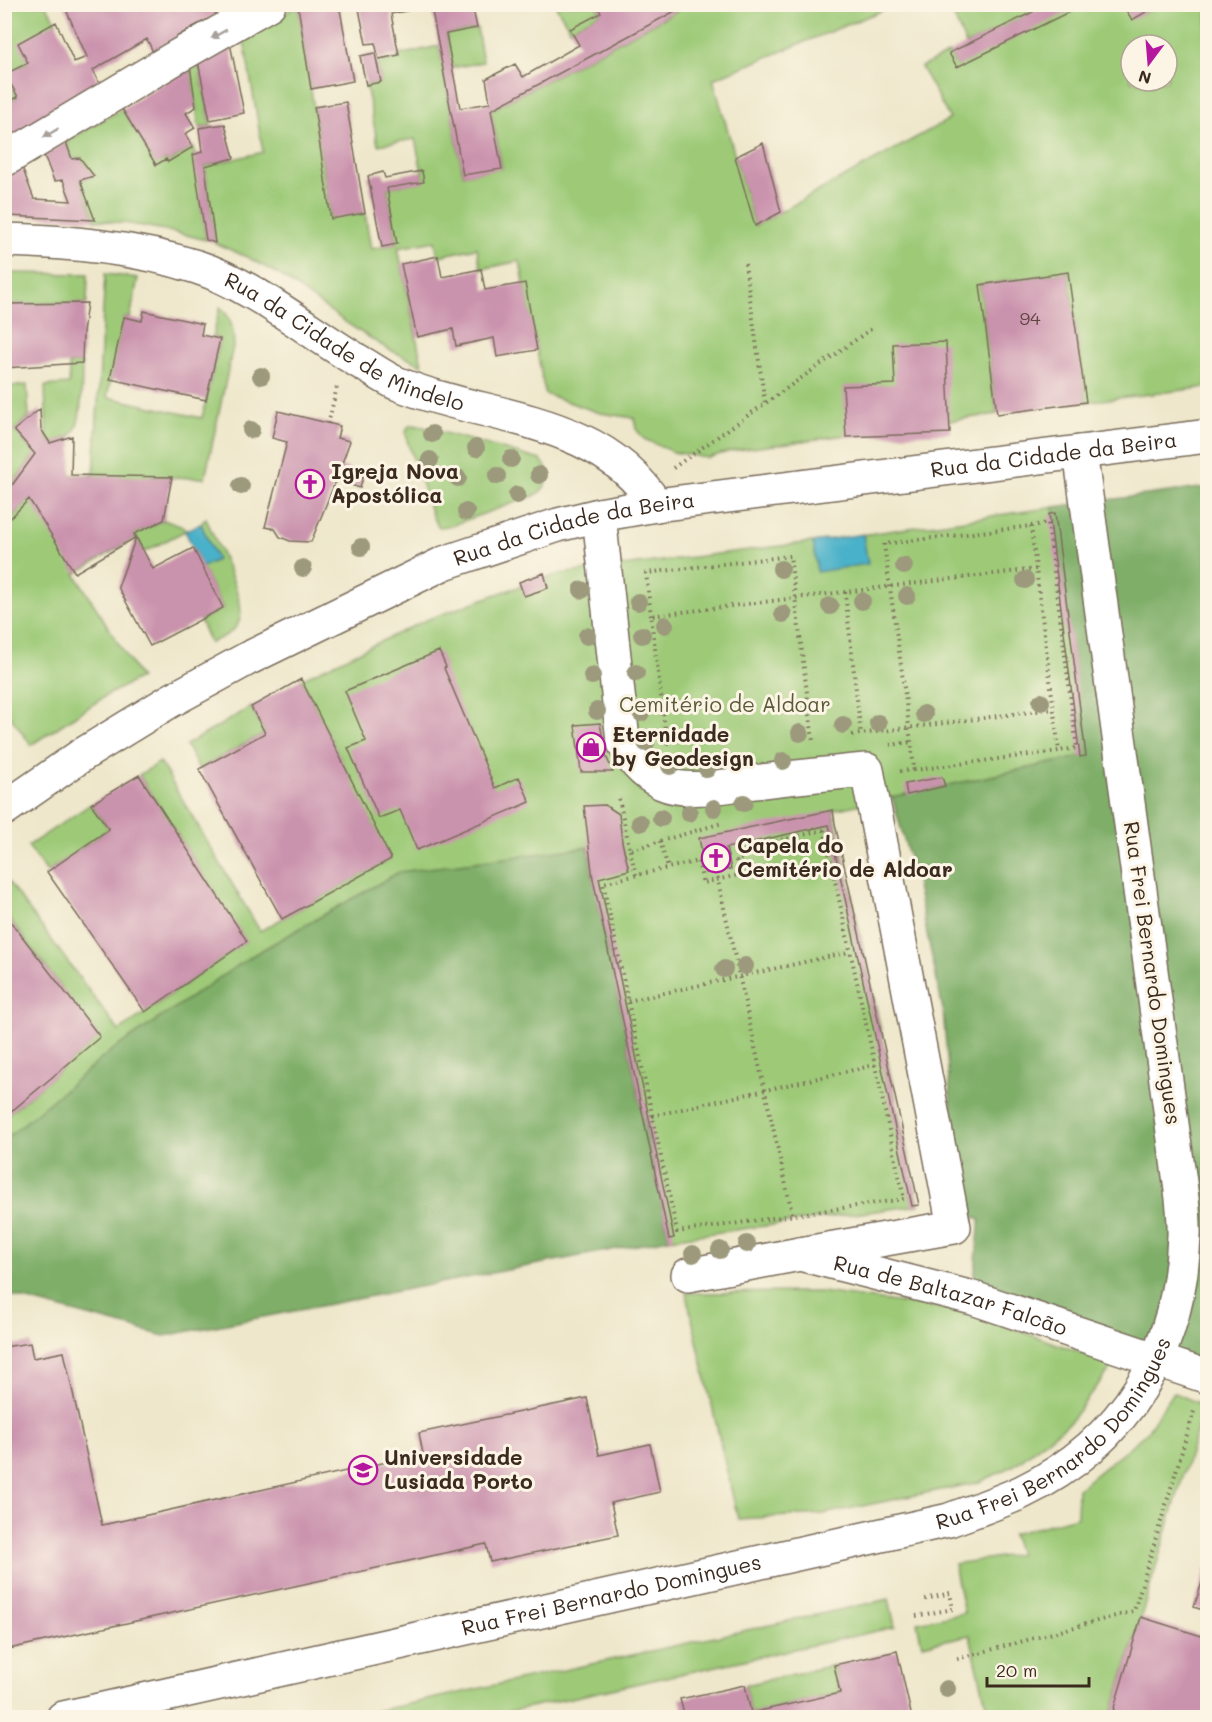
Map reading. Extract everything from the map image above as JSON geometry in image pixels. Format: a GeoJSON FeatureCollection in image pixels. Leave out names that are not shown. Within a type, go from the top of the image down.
{"type":"FeatureCollection","features":[{"type":"Feature","properties":{"kind":"street"},"geometry":{"type":"LineString","coordinates":[[4,160],[270,4]]}},
{"type":"Feature","properties":{"kind":"street","name":"Rua da Cidade de Mindelo"},"geometry":{"type":"LineString","coordinates":[[4,240],[98,245],[200,268],[259,296],[332,346],[395,383],[454,402],[561,431],[603,451],[651,496]]}},
{"type":"Feature","properties":{"kind":"street","name":"Rua da Cidade da Beira"},"geometry":{"type":"LineString","coordinates":[[4,809],[46,778],[170,701],[247,659],[444,563],[651,496],[1080,452],[1208,436]]}},
{"type":"Feature","properties":{"kind":"street","name":"Rua Frei Bernardo Domingues"},"geometry":{"type":"LineString","coordinates":[[63,1718],[949,1520],[1022,1491],[1045,1479],[1110,1428],[1125,1411],[1143,1386],[1157,1360],[1169,1327],[1182,1268],[1184,1234],[1177,1156],[1080,452]]}},
{"type":"Feature","properties":{"kind":"street"},"geometry":{"type":"LineString","coordinates":[[598,515],[623,741],[632,760],[646,773],[663,783],[680,788],[867,770],[954,1227],[800,1254]]}},
{"type":"Feature","properties":{"kind":"street","name":"Rua de Baltazar Falcão"},"geometry":{"type":"LineString","coordinates":[[688,1275],[800,1254],[973,1298],[1206,1376]]}},
{"type":"Feature","properties":{"kind":"path"},"geometry":{"type":"LineString","coordinates":[[746,264],[765,403]]}},
{"type":"Feature","properties":{"kind":"path"},"geometry":{"type":"LineString","coordinates":[[651,496],[765,403],[874,327]]}},
{"type":"Feature","properties":{"kind":"path"},"geometry":{"type":"LineString","coordinates":[[328,423],[338,385]]}},
{"type":"Feature","properties":{"kind":"path"},"geometry":{"type":"LineString","coordinates":[[1048,524],[1077,748],[914,770],[884,544],[1031,526],[1048,524]]}},
{"type":"Feature","properties":{"kind":"path"},"geometry":{"type":"LineString","coordinates":[[1031,526],[1059,751]]}},
{"type":"Feature","properties":{"kind":"path"},"geometry":{"type":"LineString","coordinates":[[668,748],[646,573],[790,556],[813,747]]}},
{"type":"Feature","properties":{"kind":"path"},"geometry":{"type":"LineString","coordinates":[[651,616],[1036,569]]}},
{"type":"Feature","properties":{"kind":"path"},"geometry":{"type":"LineString","coordinates":[[844,592],[862,741]]}},
{"type":"Feature","properties":{"kind":"path"},"geometry":{"type":"LineString","coordinates":[[842,736],[1053,710]]}},
{"type":"Feature","properties":{"kind":"path"},"geometry":{"type":"LineString","coordinates":[[801,741],[822,738]]}},
{"type":"Feature","properties":{"kind":"path"},"geometry":{"type":"LineString","coordinates":[[882,746],[911,742]]}},
{"type":"Feature","properties":{"kind":"path"},"geometry":{"type":"LineString","coordinates":[[620,799],[627,841]]}},
{"type":"Feature","properties":{"kind":"path"},"geometry":{"type":"LineString","coordinates":[[824,830],[904,1199],[793,1218],[677,1232],[603,883],[636,875],[698,861],[703,884],[718,881],[739,874],[736,860],[745,858],[743,849],[824,830]]}},
{"type":"Feature","properties":{"kind":"path"},"geometry":{"type":"LineString","coordinates":[[660,841],[668,868]]}},
{"type":"Feature","properties":{"kind":"path"},"geometry":{"type":"LineString","coordinates":[[630,850],[636,875]]}},
{"type":"Feature","properties":{"kind":"path"},"geometry":{"type":"LineString","coordinates":[[716,872],[793,1218]]}},
{"type":"Feature","properties":{"kind":"path"},"geometry":{"type":"LineString","coordinates":[[628,1001],[850,952]]}},
{"type":"Feature","properties":{"kind":"path"},"geometry":{"type":"LineString","coordinates":[[652,1116],[875,1065]]}},
{"type":"Feature","properties":{"kind":"path"},"geometry":{"type":"LineString","coordinates":[[957,1659],[1134,1611],[1206,1376]]}},
{"type":"Feature","properties":{"kind":"path"},"geometry":{"type":"LineString","coordinates":[[916,1616],[953,1609],[950,1593],[922,1600]]}},
{"type":"Feature","properties":{"kind":"green space"},"geometry":{"type":"Polygon","coordinates":[[[5,5],[46,5],[56,22],[28,63],[6,74],[18,97],[5,104],[5,5]]]}},
{"type":"Feature","properties":{"kind":"green space"},"geometry":{"type":"Polygon","coordinates":[[[555,5],[596,5],[601,13],[570,29],[555,5]]]}},
{"type":"Feature","properties":{"kind":"green space"},"geometry":{"type":"Polygon","coordinates":[[[688,5],[896,5],[713,79],[755,226],[950,119],[921,67],[949,53],[957,66],[1075,5],[1129,5],[1132,19],[1160,5],[1207,5],[1207,387],[1086,402],[1068,272],[980,285],[997,414],[731,451],[708,458],[673,452],[644,439],[636,429],[634,418],[600,413],[545,394],[520,261],[481,269],[477,248],[438,256],[435,241],[398,248],[422,365],[386,348],[348,324],[278,274],[215,243],[205,166],[263,152],[243,35],[298,6],[331,218],[365,213],[371,249],[397,244],[387,188],[424,181],[415,139],[378,145],[366,85],[381,82],[377,63],[399,58],[399,55],[439,46],[463,175],[502,168],[491,110],[688,5]]]}},
{"type":"Feature","properties":{"kind":"green space"},"geometry":{"type":"Polygon","coordinates":[[[949,5],[1026,5],[1030,14],[966,45],[949,5]]]}},
{"type":"Feature","properties":{"kind":"green space"},"geometry":{"type":"Polygon","coordinates":[[[477,28],[483,62],[452,68],[446,34],[477,28]]]}},
{"type":"Feature","properties":{"kind":"green space"},"geometry":{"type":"Polygon","coordinates":[[[198,62],[211,125],[199,128],[190,66],[198,62]]]}},
{"type":"Feature","properties":{"kind":"green space"},"geometry":{"type":"Polygon","coordinates":[[[122,109],[156,164],[166,159],[168,162],[193,147],[206,240],[151,227],[95,220],[80,180],[94,176],[80,158],[72,159],[66,142],[122,109]]]}},
{"type":"Feature","properties":{"kind":"green space"},"geometry":{"type":"Polygon","coordinates":[[[4,273],[88,274],[87,303],[5,304],[4,273]]]}},
{"type":"Feature","properties":{"kind":"green space"},"geometry":{"type":"Polygon","coordinates":[[[105,274],[138,278],[130,318],[124,318],[107,397],[202,418],[220,339],[213,337],[220,307],[229,319],[234,342],[205,478],[144,477],[134,534],[164,520],[183,527],[185,531],[144,552],[136,537],[75,574],[140,678],[107,695],[31,745],[5,709],[5,525],[51,475],[94,475],[105,274]]]}},
{"type":"Feature","properties":{"kind":"green space"},"geometry":{"type":"Polygon","coordinates":[[[82,363],[82,390],[76,428],[68,437],[50,443],[47,439],[45,386],[69,384],[69,364],[82,363]]]}},
{"type":"Feature","properties":{"kind":"green space"},"geometry":{"type":"Polygon","coordinates":[[[27,385],[29,417],[14,430],[35,454],[11,486],[5,482],[5,387],[27,385]]]}},
{"type":"Feature","properties":{"kind":"green space"},"geometry":{"type":"Polygon","coordinates":[[[412,425],[541,460],[547,469],[548,479],[536,495],[450,526],[439,527],[433,518],[407,440],[406,432],[412,425]]]}},
{"type":"Feature","properties":{"kind":"green space"},"geometry":{"type":"Polygon","coordinates":[[[1207,487],[1207,1364],[973,1291],[980,1219],[960,1212],[943,1010],[916,881],[892,797],[1085,756],[1054,507],[1207,487]]]}},
{"type":"Feature","properties":{"kind":"green space","name":"Cemitério de Aldoar"},"geometry":{"type":"Polygon","coordinates":[[[1054,507],[1086,756],[833,810],[919,1205],[669,1239],[593,879],[589,847],[255,954],[111,1051],[5,1140],[5,1117],[99,1037],[5,913],[4,876],[119,1031],[246,941],[139,775],[160,762],[260,931],[390,859],[301,679],[426,620],[559,574],[813,542],[1054,507]]]}},
{"type":"Feature","properties":{"kind":"green space"},"geometry":{"type":"Polygon","coordinates":[[[206,518],[235,586],[241,613],[239,622],[233,630],[210,643],[200,620],[223,608],[202,567],[217,560],[201,524],[206,518]]]}},
{"type":"Feature","properties":{"kind":"green space"},"geometry":{"type":"Polygon","coordinates":[[[251,707],[265,733],[199,769],[186,745],[251,707]]]}},
{"type":"Feature","properties":{"kind":"green space"},"geometry":{"type":"Polygon","coordinates":[[[91,804],[109,829],[47,872],[28,846],[91,804]]]}},
{"type":"Feature","properties":{"kind":"green space"},"geometry":{"type":"Polygon","coordinates":[[[588,847],[669,1239],[164,1336],[5,1294],[4,1140],[111,1051],[255,954],[399,872],[588,847]]]}},
{"type":"Feature","properties":{"kind":"green space"},"geometry":{"type":"Polygon","coordinates":[[[821,1292],[963,1311],[1114,1364],[1069,1423],[1013,1466],[980,1482],[823,1514],[738,1519],[686,1293],[821,1292]]]}},
{"type":"Feature","properties":{"kind":"green space"},"geometry":{"type":"Polygon","coordinates":[[[1173,1392],[1204,1406],[1111,1717],[989,1717],[970,1635],[922,1645],[917,1622],[964,1613],[954,1564],[1019,1554],[1012,1534],[1077,1517],[1078,1489],[1146,1433],[1173,1392]]]}},
{"type":"Feature","properties":{"kind":"green space"},"geometry":{"type":"Polygon","coordinates":[[[889,1599],[895,1627],[484,1717],[349,1717],[889,1599]]]}},
{"type":"Feature","properties":{"kind":"green space"},"geometry":{"type":"Polygon","coordinates":[[[834,1665],[840,1693],[751,1713],[745,1685],[834,1665]]]}},
{"type":"Feature","properties":{"kind":"water"},"geometry":{"type":"Polygon","coordinates":[[[201,524],[217,560],[202,567],[185,531],[201,524]]]}},
{"type":"Feature","properties":{"kind":"water"},"geometry":{"type":"Polygon","coordinates":[[[863,534],[868,564],[817,572],[813,542],[863,534]]]}},
{"type":"Feature","properties":{"kind":"building"},"geometry":{"type":"Polygon","coordinates":[[[300,4],[339,4],[353,81],[311,89],[298,6],[300,4]]]}},
{"type":"Feature","properties":{"kind":"building"},"geometry":{"type":"Polygon","coordinates":[[[358,4],[472,4],[477,28],[446,34],[460,108],[490,103],[486,79],[515,64],[523,77],[579,45],[570,29],[601,13],[596,4],[688,4],[491,110],[502,169],[463,175],[431,6],[391,14],[399,55],[379,59],[375,43],[366,44],[358,4]]]}},
{"type":"Feature","properties":{"kind":"building"},"geometry":{"type":"Polygon","coordinates":[[[1049,4],[1075,4],[1077,8],[957,67],[949,53],[1049,4]]]}},
{"type":"Feature","properties":{"kind":"building"},"geometry":{"type":"Polygon","coordinates":[[[1129,4],[1160,4],[1132,20],[1124,7],[1129,4]]]}},
{"type":"Feature","properties":{"kind":"building"},"geometry":{"type":"Polygon","coordinates":[[[64,5],[215,5],[220,13],[153,52],[147,39],[93,70],[101,87],[4,144],[4,104],[18,97],[5,74],[28,63],[18,43],[56,22],[74,62],[87,57],[64,5]]]}},
{"type":"Feature","properties":{"kind":"building"},"geometry":{"type":"Polygon","coordinates":[[[230,43],[244,113],[210,120],[198,62],[230,43]]]}},
{"type":"Feature","properties":{"kind":"building"},"geometry":{"type":"Polygon","coordinates":[[[375,53],[381,82],[366,85],[360,56],[375,53]]]}},
{"type":"Feature","properties":{"kind":"building"},"geometry":{"type":"Polygon","coordinates":[[[190,66],[196,107],[186,113],[195,128],[185,134],[193,147],[168,162],[166,159],[156,165],[122,109],[190,66]]]}},
{"type":"Feature","properties":{"kind":"building"},"geometry":{"type":"Polygon","coordinates":[[[346,102],[365,213],[331,219],[314,107],[346,102]]]}},
{"type":"Feature","properties":{"kind":"building"},"geometry":{"type":"Polygon","coordinates":[[[225,124],[234,158],[205,166],[215,243],[206,240],[193,155],[202,152],[199,128],[225,124]]]}},
{"type":"Feature","properties":{"kind":"building"},"geometry":{"type":"Polygon","coordinates":[[[66,142],[72,159],[80,158],[94,176],[80,180],[95,220],[7,216],[4,210],[4,179],[22,167],[34,199],[71,201],[63,180],[54,181],[44,155],[66,142]]]}},
{"type":"Feature","properties":{"kind":"building"},"geometry":{"type":"Polygon","coordinates":[[[763,143],[781,212],[755,226],[735,157],[763,143]]]}},
{"type":"Feature","properties":{"kind":"building"},"geometry":{"type":"Polygon","coordinates":[[[422,171],[424,182],[387,188],[397,244],[382,247],[368,176],[383,172],[385,178],[422,171]]]}},
{"type":"Feature","properties":{"kind":"building"},"geometry":{"type":"Polygon","coordinates":[[[438,256],[442,277],[481,269],[485,290],[525,283],[537,350],[497,357],[494,338],[456,346],[453,329],[417,337],[401,264],[438,256]]]}},
{"type":"Feature","properties":{"kind":"building"},"geometry":{"type":"Polygon","coordinates":[[[1068,272],[1086,402],[997,414],[980,285],[1068,272]]]}},
{"type":"Feature","properties":{"kind":"building"},"geometry":{"type":"Polygon","coordinates":[[[87,303],[82,363],[4,368],[4,304],[87,303]]]}},
{"type":"Feature","properties":{"kind":"building"},"geometry":{"type":"Polygon","coordinates":[[[144,311],[203,324],[201,335],[220,339],[206,400],[110,379],[124,317],[142,321],[144,311]]]}},
{"type":"Feature","properties":{"kind":"building"},"geometry":{"type":"Polygon","coordinates":[[[946,342],[950,433],[846,437],[843,386],[895,384],[893,344],[946,342]]]}},
{"type":"Feature","properties":{"kind":"building"},"geometry":{"type":"Polygon","coordinates":[[[40,409],[41,429],[50,443],[72,436],[71,475],[172,477],[164,520],[134,534],[136,537],[75,573],[29,499],[4,525],[4,491],[7,492],[35,454],[14,430],[40,409]]]}},
{"type":"Feature","properties":{"kind":"building","name":"Igreja Nova Apostólica"},"geometry":{"type":"Polygon","coordinates":[[[278,411],[340,426],[337,438],[350,441],[341,466],[364,474],[360,488],[336,480],[311,542],[290,541],[280,537],[275,529],[265,527],[287,442],[272,438],[278,411]]]}},
{"type":"Feature","properties":{"kind":"building"},"geometry":{"type":"Polygon","coordinates":[[[1055,513],[1086,756],[1080,757],[1049,514],[1055,513]]]}},
{"type":"Feature","properties":{"kind":"building"},"geometry":{"type":"Polygon","coordinates":[[[136,537],[153,569],[193,548],[223,608],[150,646],[118,587],[136,537]]]}},
{"type":"Feature","properties":{"kind":"building"},"geometry":{"type":"Polygon","coordinates":[[[544,573],[548,588],[524,596],[519,582],[544,573]]]}},
{"type":"Feature","properties":{"kind":"building"},"geometry":{"type":"Polygon","coordinates":[[[439,651],[446,667],[444,668],[495,788],[519,777],[530,802],[417,850],[400,810],[379,818],[348,748],[366,741],[345,691],[439,651]]]}},
{"type":"Feature","properties":{"kind":"building"},"geometry":{"type":"Polygon","coordinates":[[[301,679],[391,859],[282,919],[199,769],[265,733],[251,707],[301,679]]]}},
{"type":"Feature","properties":{"kind":"building","name":"Eternidade by Geodesign"},"geometry":{"type":"Polygon","coordinates":[[[600,723],[606,756],[613,772],[581,772],[575,725],[600,723]]]}},
{"type":"Feature","properties":{"kind":"building"},"geometry":{"type":"Polygon","coordinates":[[[139,775],[247,941],[145,1012],[47,872],[109,829],[91,804],[139,775]]]}},
{"type":"Feature","properties":{"kind":"building"},"geometry":{"type":"Polygon","coordinates":[[[942,777],[945,786],[907,795],[905,784],[942,777]]]}},
{"type":"Feature","properties":{"kind":"building"},"geometry":{"type":"Polygon","coordinates":[[[605,805],[619,814],[622,842],[629,870],[599,878],[674,1238],[669,1239],[593,879],[584,806],[605,805]]]}},
{"type":"Feature","properties":{"kind":"building"},"geometry":{"type":"Polygon","coordinates":[[[833,810],[919,1205],[912,1206],[829,825],[726,848],[731,869],[706,873],[699,838],[833,810]]]}},
{"type":"Feature","properties":{"kind":"building"},"geometry":{"type":"Polygon","coordinates":[[[4,913],[100,1037],[7,1115],[4,1113],[4,913]]]}},
{"type":"Feature","properties":{"kind":"building"},"geometry":{"type":"Polygon","coordinates":[[[30,1343],[33,1358],[64,1352],[102,1525],[423,1454],[419,1433],[587,1398],[599,1455],[650,1444],[660,1492],[611,1503],[618,1535],[490,1562],[486,1544],[4,1650],[4,1347],[30,1343]]]}},
{"type":"Feature","properties":{"kind":"building"},"geometry":{"type":"Polygon","coordinates":[[[1208,1567],[1208,1612],[1194,1607],[1208,1567]]]}},
{"type":"Feature","properties":{"kind":"building"},"geometry":{"type":"Polygon","coordinates":[[[1141,1617],[1208,1638],[1208,1718],[1111,1718],[1141,1617]]]}},
{"type":"Feature","properties":{"kind":"building"},"geometry":{"type":"Polygon","coordinates":[[[897,1651],[912,1718],[685,1718],[680,1699],[745,1685],[751,1713],[840,1693],[834,1665],[897,1651]]]}},
{"type":"Feature","properties":{"kind":"place","name":"Igreja Nova Apostólica"},"geometry":{"type":"Point","coordinates":[310,484]}},
{"type":"Feature","properties":{"kind":"place","name":"Eternidade by Geodesign"},"geometry":{"type":"Point","coordinates":[591,747]}},
{"type":"Feature","properties":{"kind":"place","name":"Capela do Cemitério de Aldoar"},"geometry":{"type":"Point","coordinates":[716,858]}},
{"type":"Feature","properties":{"kind":"place","name":"Universidade Lusiada Porto"},"geometry":{"type":"Point","coordinates":[363,1470]}}]}
